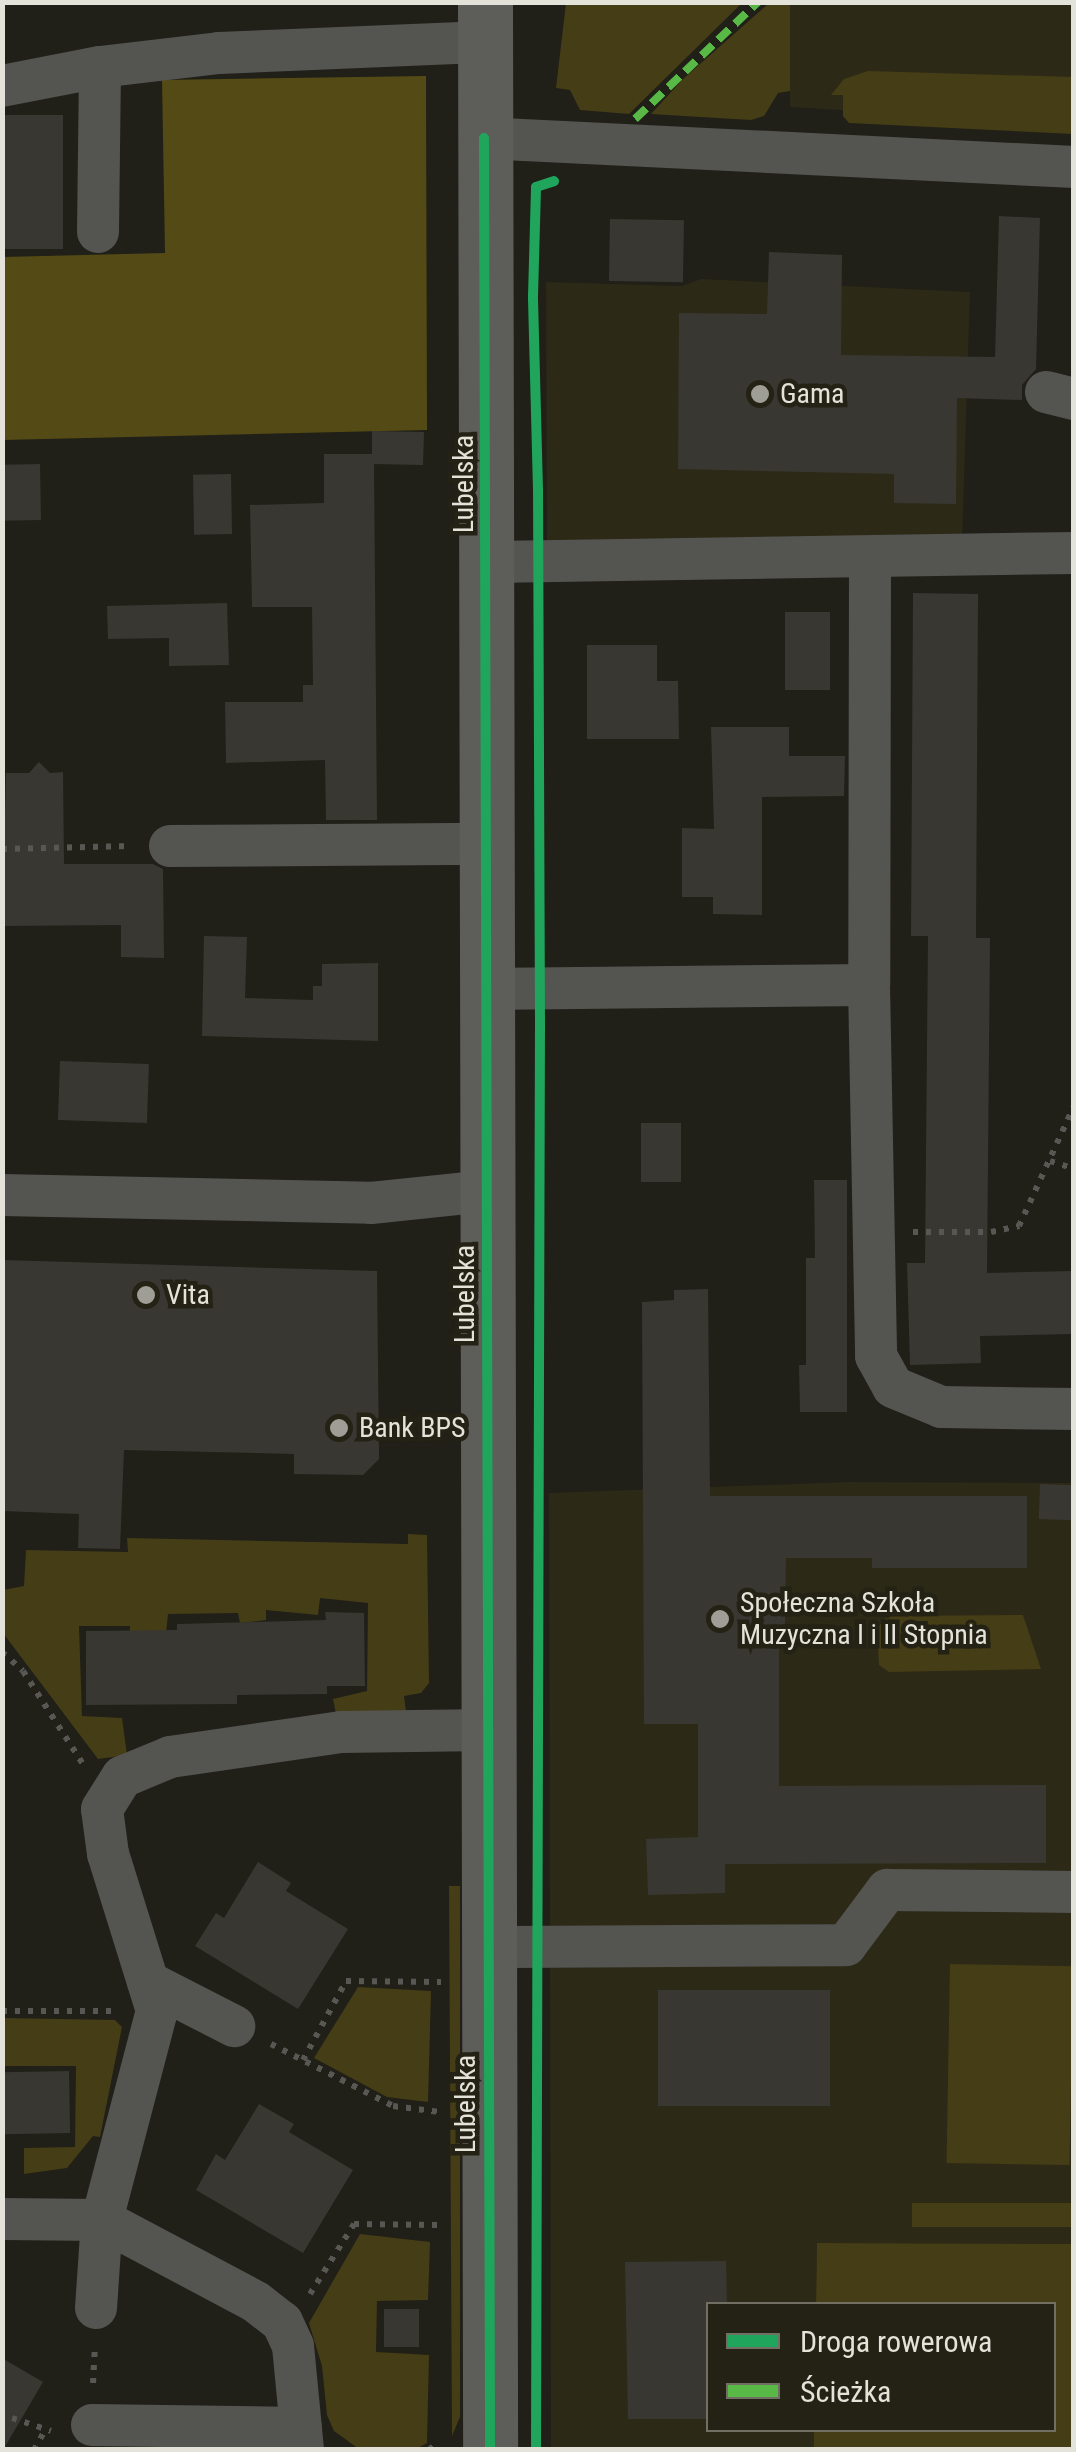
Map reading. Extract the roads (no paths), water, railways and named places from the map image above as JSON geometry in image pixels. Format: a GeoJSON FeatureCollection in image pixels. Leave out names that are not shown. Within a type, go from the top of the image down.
{"type":"FeatureCollection","features":[{"type":"Feature","properties":{"kind":"main road","name":"Lubelska"},"geometry":{"type":"LineString","coordinates":[[464,2446],[488,1947],[485,22]]}},
{"type":"Feature","properties":{"kind":"street"},"geometry":{"type":"LineString","coordinates":[[2,86],[100,68],[485,22]]}},
{"type":"Feature","properties":{"kind":"street"},"geometry":{"type":"LineString","coordinates":[[98,232],[100,68]]}},
{"type":"Feature","properties":{"kind":"street"},"geometry":{"type":"LineString","coordinates":[[484,138],[1074,167]]}},
{"type":"Feature","properties":{"kind":"street"},"geometry":{"type":"LineString","coordinates":[[486,562],[1074,553]]}},
{"type":"Feature","properties":{"kind":"street"},"geometry":{"type":"LineString","coordinates":[[870,558],[868,985],[876,1356],[893,1387],[941,1408],[1074,1409]]}},
{"type":"Feature","properties":{"kind":"street"},"geometry":{"type":"LineString","coordinates":[[170,846],[487,844]]}},
{"type":"Feature","properties":{"kind":"street"},"geometry":{"type":"LineString","coordinates":[[487,989],[868,985]]}},
{"type":"Feature","properties":{"kind":"street"},"geometry":{"type":"LineString","coordinates":[[2,1195],[371,1203],[487,1191]]}},
{"type":"Feature","properties":{"kind":"street"},"geometry":{"type":"LineString","coordinates":[[96,2308],[102,2220],[153,1997],[108,1854],[102,1809],[122,1777],[170,1757],[341,1732],[488,1730]]}},
{"type":"Feature","properties":{"kind":"street"},"geometry":{"type":"LineString","coordinates":[[488,1947],[846,1944],[888,1890],[1074,1892]]}},
{"type":"Feature","properties":{"kind":"street"},"geometry":{"type":"LineString","coordinates":[[153,1997],[234,2026]]}},
{"type":"Feature","properties":{"kind":"street"},"geometry":{"type":"LineString","coordinates":[[2,2219],[102,2220],[210,2275],[282,2322],[293,2346],[302,2439],[92,2425]]}},
{"type":"Feature","properties":{"kind":"place","name":"Gama"},"geometry":{"type":"Point","coordinates":[760,394]}},
{"type":"Feature","properties":{"kind":"place","name":"Vita"},"geometry":{"type":"Point","coordinates":[146,1295]}},
{"type":"Feature","properties":{"kind":"place","name":"Bank BPS"},"geometry":{"type":"Point","coordinates":[339,1428]}},
{"type":"Feature","properties":{"kind":"place","name":"Społeczna Szkoła Muzyczna I i II Stopnia"},"geometry":{"type":"Point","coordinates":[720,1619]}}]}
